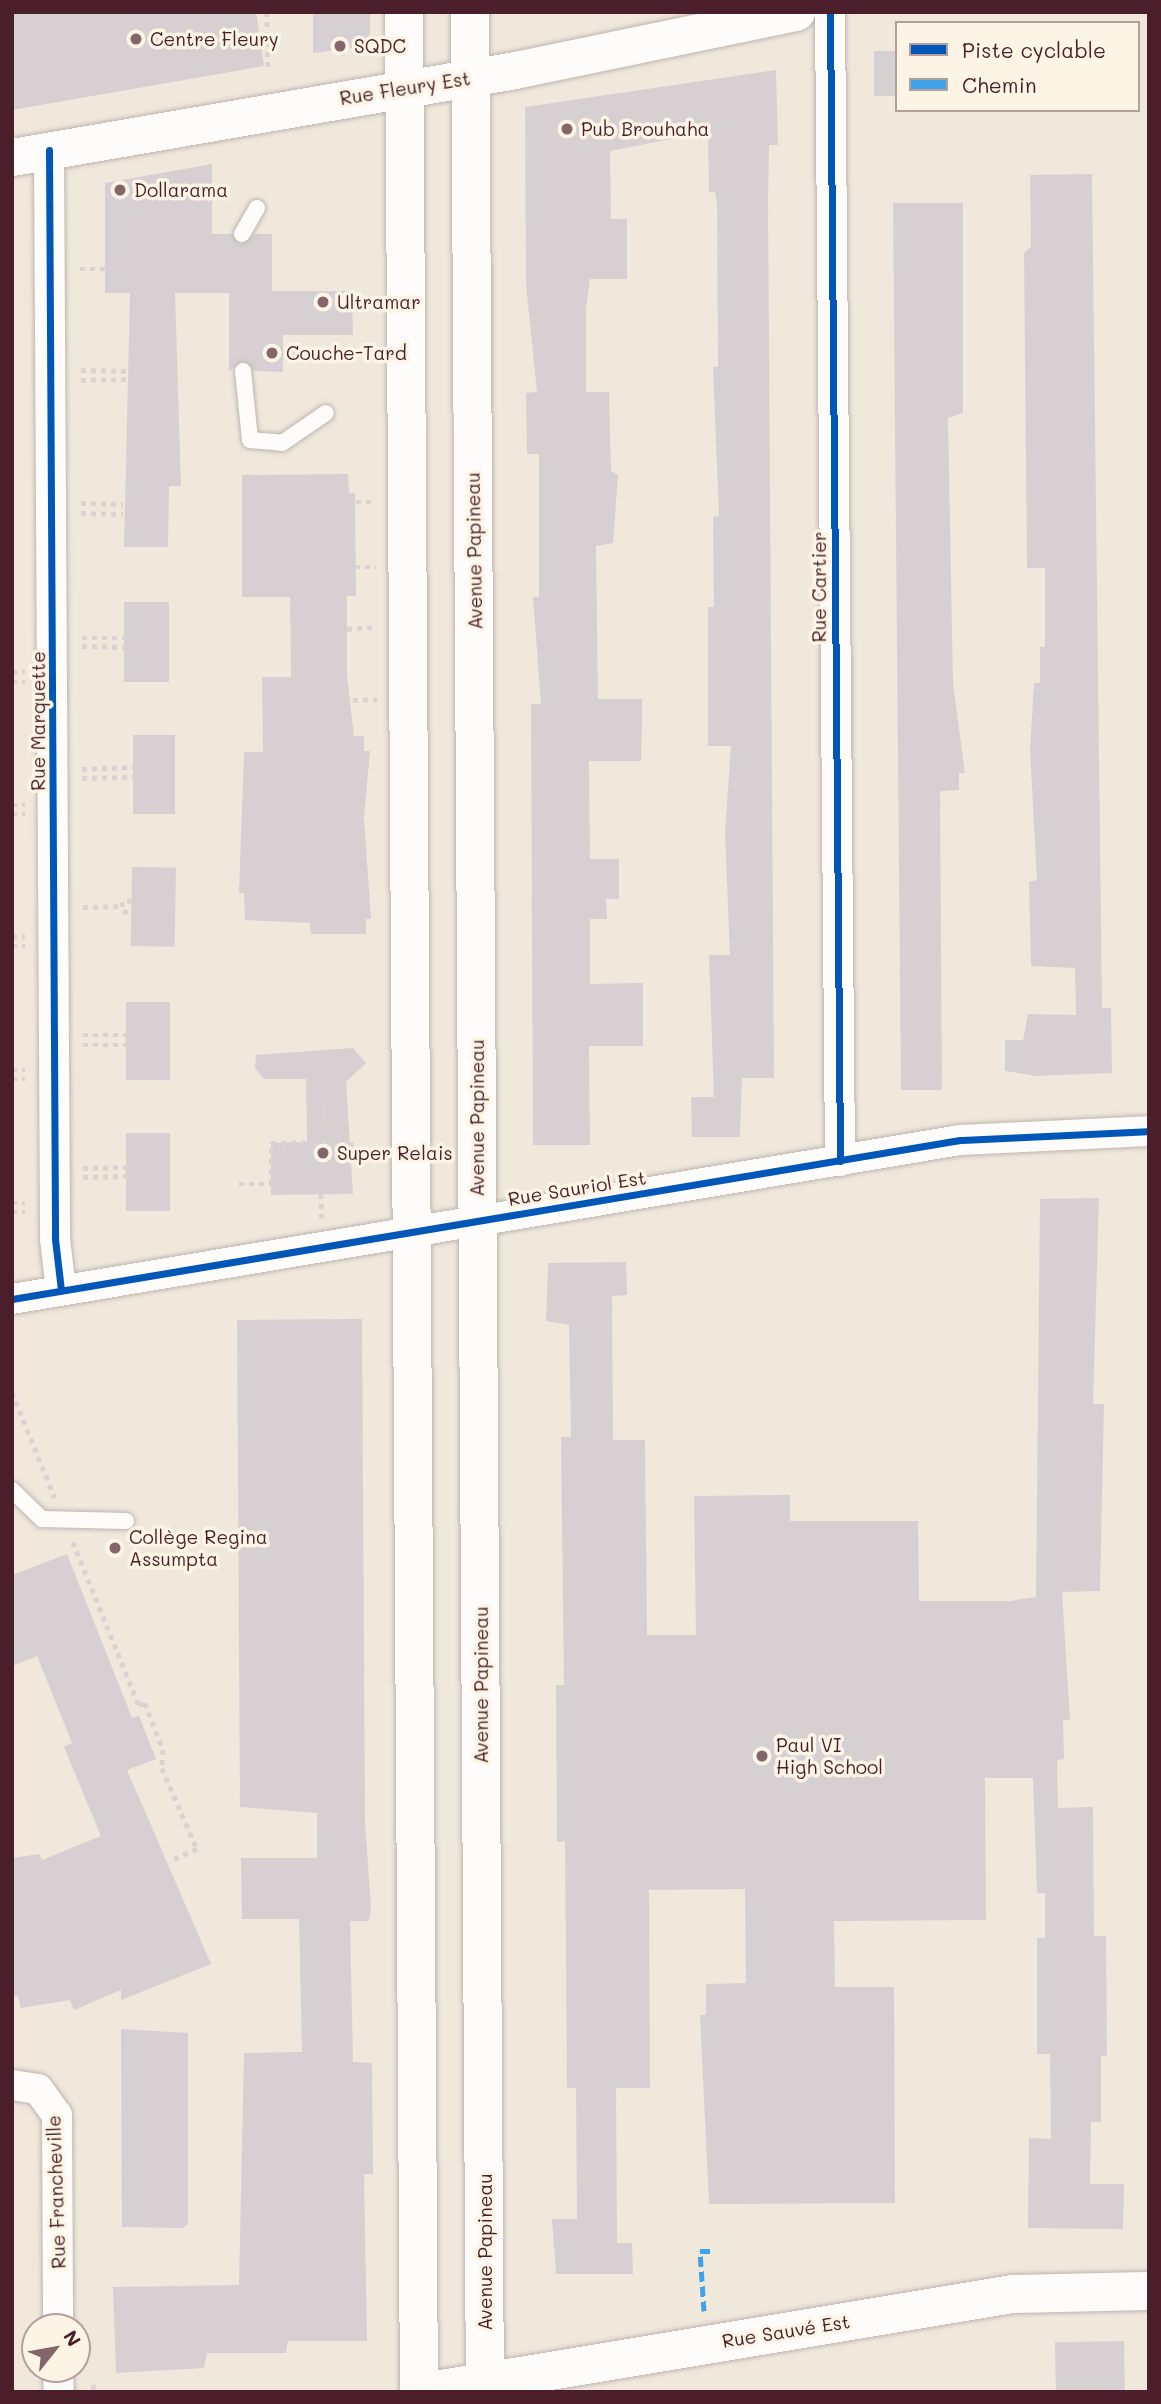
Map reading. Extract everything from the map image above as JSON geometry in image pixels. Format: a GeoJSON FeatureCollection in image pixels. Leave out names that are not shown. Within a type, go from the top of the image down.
{"type":"FeatureCollection","features":[{"type":"Feature","properties":{"kind":"main road"},"geometry":{"type":"LineString","coordinates":[[404,12],[411,1232],[422,2392]]}},
{"type":"Feature","properties":{"kind":"main road","name":"Avenue Papineau"},"geometry":{"type":"LineString","coordinates":[[470,12],[485,2386]]}},
{"type":"Feature","properties":{"kind":"main road","name":"Rue Sauvé Est"},"geometry":{"type":"LineString","coordinates":[[422,2392],[485,2386],[1013,2294],[1149,2291]]}},
{"type":"Feature","properties":{"kind":"street","name":"Rue Fleury Est"},"geometry":{"type":"LineString","coordinates":[[12,157],[404,87],[469,78],[796,12]]}},
{"type":"Feature","properties":{"kind":"street","name":"Rue Cartier"},"geometry":{"type":"LineString","coordinates":[[830,12],[840,1161]]}},
{"type":"Feature","properties":{"kind":"street","name":"Rue Marquette"},"geometry":{"type":"LineString","coordinates":[[49,150],[55,1239],[61,1290]]}},
{"type":"Feature","properties":{"kind":"street","name":"Rue Sauriol Est"},"geometry":{"type":"LineString","coordinates":[[12,1299],[478,1220],[1021,1134],[1149,1130]]}},
{"type":"Feature","properties":{"kind":"street","name":"Rue Francheville"},"geometry":{"type":"LineString","coordinates":[[12,2085],[38,2089],[57,2115],[58,2313]]}},
{"type":"Feature","properties":{"kind":"lane"},"geometry":{"type":"LineString","coordinates":[[242,234],[257,208]]}},
{"type":"Feature","properties":{"kind":"lane"},"geometry":{"type":"LineString","coordinates":[[243,371],[250,440],[282,443],[326,413]]}},
{"type":"Feature","properties":{"kind":"lane"},"geometry":{"type":"LineString","coordinates":[[12,1490],[30,1513],[64,1519],[126,1521]]}},
{"type":"Feature","properties":{"kind":"path"},"geometry":{"type":"LineString","coordinates":[[267,12],[268,70]]}},
{"type":"Feature","properties":{"kind":"path"},"geometry":{"type":"LineString","coordinates":[[80,269],[106,269]]}},
{"type":"Feature","properties":{"kind":"path"},"geometry":{"type":"LineString","coordinates":[[283,353],[326,353]]}},
{"type":"Feature","properties":{"kind":"path"},"geometry":{"type":"LineString","coordinates":[[81,370],[129,371]]}},
{"type":"Feature","properties":{"kind":"path"},"geometry":{"type":"LineString","coordinates":[[81,380],[130,379]]}},
{"type":"Feature","properties":{"kind":"path"},"geometry":{"type":"LineString","coordinates":[[356,502],[383,502]]}},
{"type":"Feature","properties":{"kind":"path"},"geometry":{"type":"LineString","coordinates":[[81,503],[123,504]]}},
{"type":"Feature","properties":{"kind":"path"},"geometry":{"type":"LineString","coordinates":[[81,513],[123,514]]}},
{"type":"Feature","properties":{"kind":"path"},"geometry":{"type":"LineString","coordinates":[[355,567],[383,567]]}},
{"type":"Feature","properties":{"kind":"path"},"geometry":{"type":"LineString","coordinates":[[346,629],[382,626]]}},
{"type":"Feature","properties":{"kind":"path"},"geometry":{"type":"LineString","coordinates":[[82,638],[125,638]]}},
{"type":"Feature","properties":{"kind":"path"},"geometry":{"type":"LineString","coordinates":[[82,646],[125,647]]}},
{"type":"Feature","properties":{"kind":"path"},"geometry":{"type":"LineString","coordinates":[[12,672],[26,671]]}},
{"type":"Feature","properties":{"kind":"path"},"geometry":{"type":"LineString","coordinates":[[12,682],[26,682]]}},
{"type":"Feature","properties":{"kind":"path"},"geometry":{"type":"LineString","coordinates":[[354,700],[383,699]]}},
{"type":"Feature","properties":{"kind":"path"},"geometry":{"type":"LineString","coordinates":[[82,769],[133,767]]}},
{"type":"Feature","properties":{"kind":"path"},"geometry":{"type":"LineString","coordinates":[[82,778],[133,777]]}},
{"type":"Feature","properties":{"kind":"path"},"geometry":{"type":"LineString","coordinates":[[12,805],[27,805]]}},
{"type":"Feature","properties":{"kind":"path"},"geometry":{"type":"LineString","coordinates":[[12,814],[27,814]]}},
{"type":"Feature","properties":{"kind":"path"},"geometry":{"type":"LineString","coordinates":[[83,907],[122,906],[132,901]]}},
{"type":"Feature","properties":{"kind":"path"},"geometry":{"type":"LineString","coordinates":[[122,906],[132,913]]}},
{"type":"Feature","properties":{"kind":"path"},"geometry":{"type":"LineString","coordinates":[[12,937],[27,936]]}},
{"type":"Feature","properties":{"kind":"path"},"geometry":{"type":"LineString","coordinates":[[12,946],[27,946]]}},
{"type":"Feature","properties":{"kind":"path"},"geometry":{"type":"LineString","coordinates":[[83,1035],[126,1034]]}},
{"type":"Feature","properties":{"kind":"path"},"geometry":{"type":"LineString","coordinates":[[83,1045],[126,1045]]}},
{"type":"Feature","properties":{"kind":"path"},"geometry":{"type":"LineString","coordinates":[[12,1070],[28,1070]]}},
{"type":"Feature","properties":{"kind":"path"},"geometry":{"type":"LineString","coordinates":[[12,1079],[28,1079]]}},
{"type":"Feature","properties":{"kind":"path"},"geometry":{"type":"LineString","coordinates":[[324,1110],[324,1142]]}},
{"type":"Feature","properties":{"kind":"path"},"geometry":{"type":"LineString","coordinates":[[239,1184],[271,1184],[271,1143],[351,1142],[352,1153],[387,1151]]}},
{"type":"Feature","properties":{"kind":"path"},"geometry":{"type":"LineString","coordinates":[[83,1168],[126,1167]]}},
{"type":"Feature","properties":{"kind":"path"},"geometry":{"type":"LineString","coordinates":[[83,1177],[126,1176]]}},
{"type":"Feature","properties":{"kind":"path"},"geometry":{"type":"LineString","coordinates":[[321,1194],[323,1227]]}},
{"type":"Feature","properties":{"kind":"path"},"geometry":{"type":"LineString","coordinates":[[12,1203],[28,1203]]}},
{"type":"Feature","properties":{"kind":"path"},"geometry":{"type":"LineString","coordinates":[[12,1212],[28,1212]]}},
{"type":"Feature","properties":{"kind":"path"},"geometry":{"type":"LineString","coordinates":[[12,1392],[139,1705],[145,1703],[163,1750],[162,1768],[197,1849],[171,1861]]}},
{"type":"Feature","properties":{"kind":"path"},"geometry":{"type":"LineString","coordinates":[[91,2387],[102,2386]]}},
{"type":"Feature","properties":{"kind":"building","name":"Centre Fleury"},"geometry":{"type":"Polygon","coordinates":[[[12,12],[256,12],[264,66],[12,110],[12,12]]]}},
{"type":"Feature","properties":{"kind":"building"},"geometry":{"type":"Polygon","coordinates":[[[313,12],[370,12],[370,46],[313,53],[313,12]]]}},
{"type":"Feature","properties":{"kind":"building"},"geometry":{"type":"Polygon","coordinates":[[[874,51],[895,51],[895,96],[874,96],[874,51]]]}},
{"type":"Feature","properties":{"kind":"building"},"geometry":{"type":"Polygon","coordinates":[[[776,70],[778,145],[769,145],[768,203],[774,1078],[742,1078],[740,1137],[692,1137],[691,1097],[714,1097],[709,955],[730,955],[725,832],[731,746],[708,746],[708,607],[714,607],[713,517],[719,516],[713,367],[718,367],[717,204],[715,192],[709,192],[708,132],[610,151],[611,219],[627,219],[627,279],[590,279],[586,309],[586,392],[609,392],[611,471],[618,475],[613,543],[596,546],[598,699],[642,699],[642,727],[641,761],[589,761],[590,859],[619,859],[619,899],[606,899],[607,919],[590,919],[590,984],[643,983],[643,1046],[589,1046],[590,1145],[533,1145],[531,704],[541,704],[533,597],[539,597],[539,454],[527,454],[526,393],[537,392],[526,285],[525,107],[776,70]]]}},
{"type":"Feature","properties":{"kind":"building"},"geometry":{"type":"Polygon","coordinates":[[[212,164],[212,234],[232,234],[241,244],[254,234],[272,234],[272,291],[352,291],[353,335],[283,335],[283,372],[254,371],[243,361],[229,371],[229,293],[175,293],[181,486],[169,486],[168,547],[124,547],[130,293],[105,293],[105,183],[212,164]]]}},
{"type":"Feature","properties":{"kind":"building"},"geometry":{"type":"Polygon","coordinates":[[[1092,174],[1102,1008],[1111,1008],[1112,1073],[1036,1076],[1005,1071],[1005,1040],[1023,1040],[1028,1014],[1076,1015],[1075,968],[1031,966],[1029,882],[1037,880],[1030,750],[1034,683],[1040,683],[1040,647],[1045,647],[1045,568],[1027,568],[1024,253],[1031,247],[1030,175],[1092,174]]]}},
{"type":"Feature","properties":{"kind":"building"},"geometry":{"type":"Polygon","coordinates":[[[893,203],[963,203],[963,413],[948,418],[953,683],[965,773],[959,773],[959,790],[940,791],[942,1090],[901,1090],[893,203]]]}},
{"type":"Feature","properties":{"kind":"building"},"geometry":{"type":"Polygon","coordinates":[[[348,474],[349,493],[355,493],[356,596],[347,596],[347,677],[354,736],[364,736],[364,751],[370,751],[364,818],[371,919],[366,919],[366,934],[311,934],[310,923],[245,920],[244,893],[239,893],[244,752],[263,752],[262,677],[291,677],[290,597],[242,597],[242,475],[348,474]]]}},
{"type":"Feature","properties":{"kind":"building"},"geometry":{"type":"Polygon","coordinates":[[[124,602],[169,602],[169,682],[124,682],[124,602]]]}},
{"type":"Feature","properties":{"kind":"building"},"geometry":{"type":"Polygon","coordinates":[[[133,735],[175,735],[175,814],[133,814],[133,735]]]}},
{"type":"Feature","properties":{"kind":"building"},"geometry":{"type":"Polygon","coordinates":[[[132,867],[176,868],[175,947],[131,946],[132,867]]]}},
{"type":"Feature","properties":{"kind":"building"},"geometry":{"type":"Polygon","coordinates":[[[126,1002],[170,1002],[170,1080],[126,1080],[126,1002]]]}},
{"type":"Feature","properties":{"kind":"building"},"geometry":{"type":"Polygon","coordinates":[[[353,1048],[366,1063],[346,1082],[353,1194],[271,1195],[271,1143],[307,1142],[306,1079],[264,1079],[255,1068],[256,1055],[353,1048]]]}},
{"type":"Feature","properties":{"kind":"building"},"geometry":{"type":"Polygon","coordinates":[[[126,1133],[170,1133],[170,1211],[126,1211],[126,1133]]]}},
{"type":"Feature","properties":{"kind":"building"},"geometry":{"type":"Polygon","coordinates":[[[1099,1198],[1093,1404],[1104,1404],[1100,1591],[1062,1592],[1070,1720],[1063,1720],[1064,1759],[1057,1760],[1058,1808],[1093,1807],[1094,1936],[1106,1936],[1107,2056],[1101,2056],[1101,2122],[1091,2122],[1090,2184],[1124,2184],[1123,2229],[1028,2228],[1029,2138],[1051,2139],[1050,2054],[1037,2054],[1037,1938],[1045,1938],[1045,1893],[1037,1893],[1033,1778],[985,1778],[986,1920],[834,1921],[835,1987],[894,1987],[895,2203],[709,2204],[700,2015],[706,2015],[706,1984],[746,1983],[745,1889],[649,1890],[650,2088],[616,2088],[617,2243],[632,2243],[633,2274],[556,2274],[552,2219],[577,2219],[576,2088],[567,2088],[565,1841],[557,1842],[556,1685],[564,1685],[561,1437],[571,1437],[569,1325],[546,1321],[548,1263],[626,1262],[627,1295],[612,1296],[613,1440],[645,1440],[647,1635],[696,1635],[694,1496],[790,1495],[790,1521],[918,1521],[919,1601],[1010,1601],[1036,1597],[1040,1199],[1099,1198]]]}},
{"type":"Feature","properties":{"kind":"building"},"geometry":{"type":"Polygon","coordinates":[[[362,1319],[365,1820],[371,1909],[369,1921],[350,1921],[353,2062],[372,2063],[373,2174],[364,2174],[367,2341],[288,2341],[286,2353],[207,2353],[204,2368],[116,2373],[113,2287],[239,2285],[244,2053],[302,2052],[299,1919],[242,1919],[241,1858],[317,1858],[317,1813],[240,1807],[237,1320],[362,1319]]]}},
{"type":"Feature","properties":{"kind":"building"},"geometry":{"type":"Polygon","coordinates":[[[67,1554],[132,1718],[139,1716],[156,1759],[127,1770],[211,1964],[121,2000],[121,1990],[74,2010],[70,2000],[21,2008],[18,1996],[12,1997],[12,1858],[39,1854],[42,1860],[101,1836],[64,1747],[72,1743],[37,1656],[12,1666],[12,1575],[67,1554]]]}},
{"type":"Feature","properties":{"kind":"building"},"geometry":{"type":"Polygon","coordinates":[[[121,2029],[188,2033],[188,2224],[182,2228],[122,2227],[121,2029]]]}},
{"type":"Feature","properties":{"kind":"building"},"geometry":{"type":"Polygon","coordinates":[[[1124,2341],[1125,2392],[1056,2392],[1055,2342],[1124,2341]]]}},
{"type":"Feature","properties":{"kind":"marked path"},"geometry":{"type":"LineString","coordinates":[[704,2311],[700,2251],[713,2251]]}},
{"type":"Feature","properties":{"kind":"cycle path"},"geometry":{"type":"LineString","coordinates":[[830,12],[840,1161]]}},
{"type":"Feature","properties":{"kind":"cycle path"},"geometry":{"type":"LineString","coordinates":[[49,150],[55,1239],[61,1290]]}},
{"type":"Feature","properties":{"kind":"cycle path"},"geometry":{"type":"LineString","coordinates":[[12,1299],[960,1140],[1149,1131]]}},
{"type":"Feature","properties":{"kind":"place","name":"Centre Fleury"},"geometry":{"type":"Point","coordinates":[136,39]}},
{"type":"Feature","properties":{"kind":"place","name":"SQDC"},"geometry":{"type":"Point","coordinates":[340,46]}},
{"type":"Feature","properties":{"kind":"place","name":"Pub Brouhaha"},"geometry":{"type":"Point","coordinates":[567,129]}},
{"type":"Feature","properties":{"kind":"place","name":"Dollarama"},"geometry":{"type":"Point","coordinates":[120,190]}},
{"type":"Feature","properties":{"kind":"place","name":"Ultramar"},"geometry":{"type":"Point","coordinates":[323,302]}},
{"type":"Feature","properties":{"kind":"place","name":"Couche-Tard"},"geometry":{"type":"Point","coordinates":[272,353]}},
{"type":"Feature","properties":{"kind":"place","name":"Super Relais"},"geometry":{"type":"Point","coordinates":[323,1153]}},
{"type":"Feature","properties":{"kind":"place","name":"Collège Regina Assumpta"},"geometry":{"type":"Point","coordinates":[115,1548]}},
{"type":"Feature","properties":{"kind":"place","name":"Paul VI High School"},"geometry":{"type":"Point","coordinates":[762,1756]}}]}
